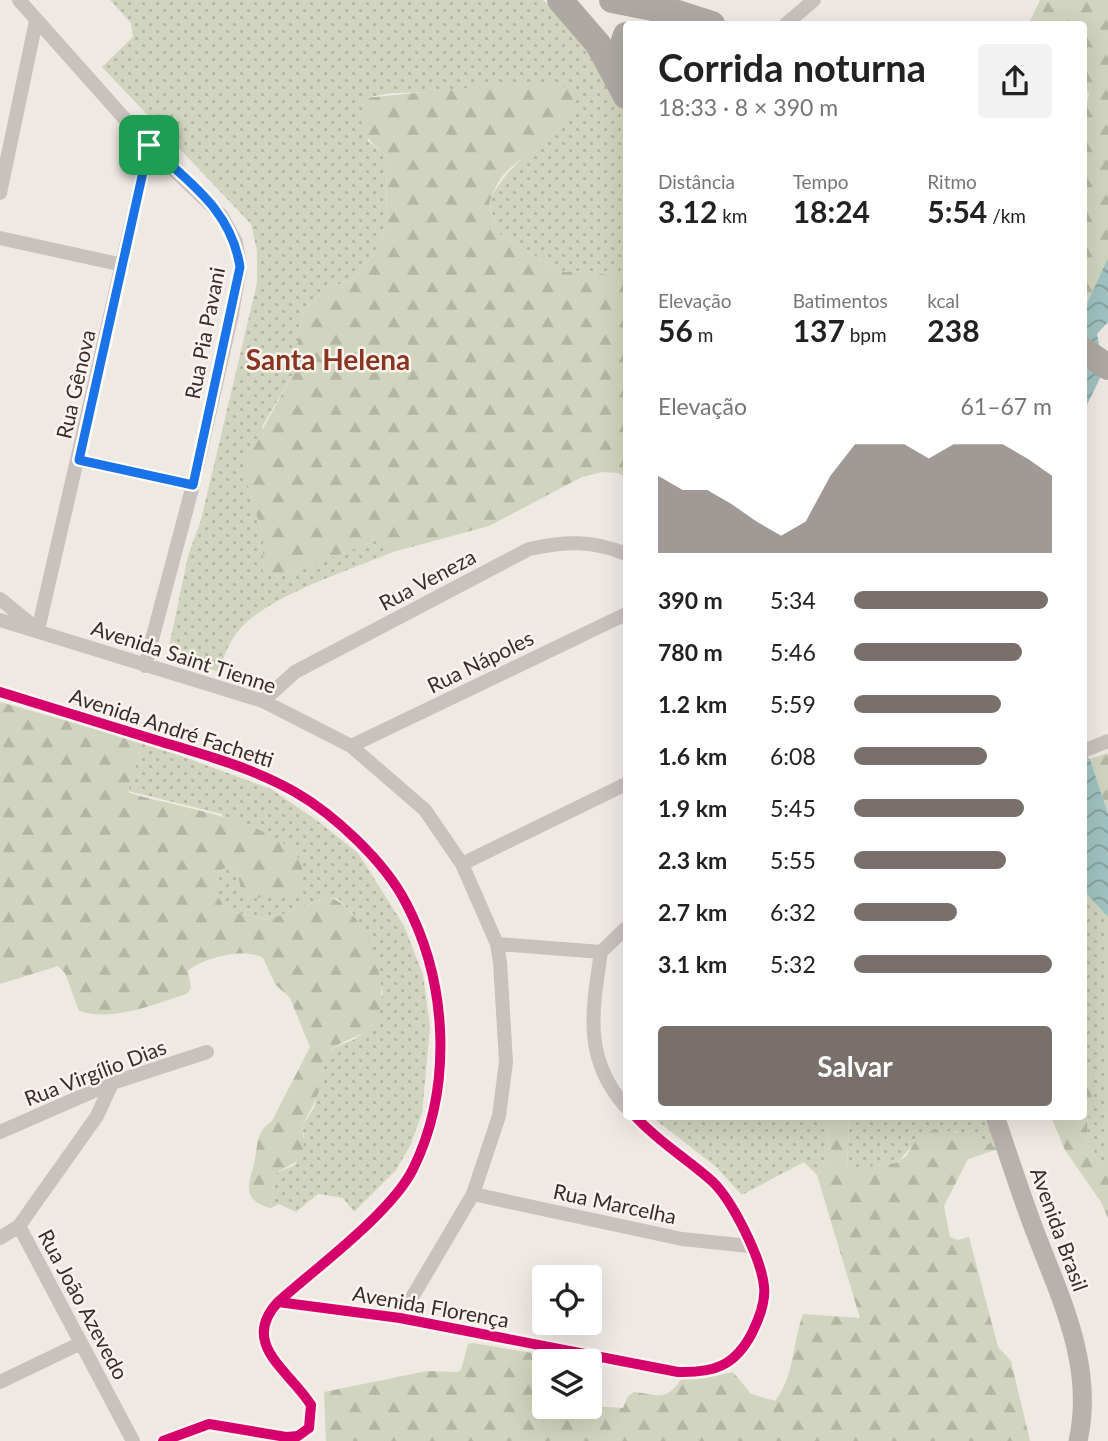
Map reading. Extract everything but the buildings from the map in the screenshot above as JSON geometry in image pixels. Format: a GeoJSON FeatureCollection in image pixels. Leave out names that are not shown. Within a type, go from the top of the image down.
{"type":"FeatureCollection","features":[{"type":"Feature","properties":{"kind":"highway"},"geometry":{"type":"LineString","coordinates":[[560,0],[598,44],[622,88]]}},
{"type":"Feature","properties":{"kind":"highway"},"geometry":{"type":"LineString","coordinates":[[612,0],[654,5],[703,21]]}},
{"type":"Feature","properties":{"kind":"highway"},"geometry":{"type":"LineString","coordinates":[[637,21],[654,5]]}},
{"type":"Feature","properties":{"kind":"highway"},"geometry":{"type":"LineString","coordinates":[[622,88],[619,55],[623,44]]}},
{"type":"Feature","properties":{"kind":"highway"},"geometry":{"type":"LineString","coordinates":[[1087,353],[1108,367]]}},
{"type":"Feature","properties":{"kind":"main road","name":"Avenida Brasil"},"geometry":{"type":"LineString","coordinates":[[996,1120],[1070,1321],[1084,1390],[1084,1415],[1078,1441]]}},
{"type":"Feature","properties":{"kind":"street","name":"Rua Pia Pavani"},"geometry":{"type":"LineString","coordinates":[[19,0],[149,145],[220,215],[236,242],[240,267],[193,485],[145,666]]}},
{"type":"Feature","properties":{"kind":"street"},"geometry":{"type":"LineString","coordinates":[[790,21],[814,0]]}},
{"type":"Feature","properties":{"kind":"street"},"geometry":{"type":"LineString","coordinates":[[0,193],[36,21]]}},
{"type":"Feature","properties":{"kind":"street","name":"Rua Gênova"},"geometry":{"type":"LineString","coordinates":[[38,630],[149,145]]}},
{"type":"Feature","properties":{"kind":"street"},"geometry":{"type":"LineString","coordinates":[[0,238],[123,265]]}},
{"type":"Feature","properties":{"kind":"street"},"geometry":{"type":"LineString","coordinates":[[79,460],[193,485]]}},
{"type":"Feature","properties":{"kind":"street","name":"Rua Veneza"},"geometry":{"type":"LineString","coordinates":[[263,701],[295,672],[529,549],[562,542],[599,544],[623,553]]}},
{"type":"Feature","properties":{"kind":"street","name":"Avenida Saint Tienne"},"geometry":{"type":"LineString","coordinates":[[0,599],[38,630]]}},
{"type":"Feature","properties":{"kind":"street","name":"Rua Nápoles"},"geometry":{"type":"LineString","coordinates":[[351,746],[623,615]]}},
{"type":"Feature","properties":{"kind":"street","name":"Avenida Saint Tienne"},"geometry":{"type":"LineString","coordinates":[[0,620],[263,701],[351,746],[425,810],[462,864],[497,944],[503,989],[506,1062],[499,1115],[473,1194],[400,1318]]}},
{"type":"Feature","properties":{"kind":"street","name":"Avenida André Fachetti"},"geometry":{"type":"LineString","coordinates":[[0,692],[256,771],[298,793],[338,821],[392,880],[407,904],[438,997],[440,1060],[436,1095],[425,1138],[412,1171],[388,1205],[278,1302]]}},
{"type":"Feature","properties":{"kind":"street"},"geometry":{"type":"LineString","coordinates":[[1087,749],[1108,741]]}},
{"type":"Feature","properties":{"kind":"street"},"geometry":{"type":"LineString","coordinates":[[462,864],[623,785]]}},
{"type":"Feature","properties":{"kind":"street"},"geometry":{"type":"LineString","coordinates":[[623,931],[601,952],[592,1032],[598,1063],[615,1095],[623,1104]]}},
{"type":"Feature","properties":{"kind":"street"},"geometry":{"type":"LineString","coordinates":[[497,944],[601,952]]}},
{"type":"Feature","properties":{"kind":"street","name":"Rua Virgílio Dias"},"geometry":{"type":"LineString","coordinates":[[0,1132],[112,1083],[207,1052]]}},
{"type":"Feature","properties":{"kind":"street","name":"Rua João Azevedo"},"geometry":{"type":"LineString","coordinates":[[112,1083],[97,1116],[19,1226],[133,1441]]}},
{"type":"Feature","properties":{"kind":"street","name":"Avenida Florença"},"geometry":{"type":"LineString","coordinates":[[278,1302],[400,1318],[678,1372],[708,1373],[728,1362],[748,1342],[760,1319],[764,1288],[750,1246],[730,1201],[712,1181],[640,1120]]}},
{"type":"Feature","properties":{"kind":"street","name":"Rua Marcelha"},"geometry":{"type":"LineString","coordinates":[[473,1194],[682,1239],[750,1246]]}},
{"type":"Feature","properties":{"kind":"street"},"geometry":{"type":"LineString","coordinates":[[0,1238],[19,1226]]}},
{"type":"Feature","properties":{"kind":"street"},"geometry":{"type":"LineString","coordinates":[[163,1441],[209,1424],[286,1437],[298,1436],[309,1428],[311,1405],[272,1358],[263,1334],[267,1314],[278,1302]]}},
{"type":"Feature","properties":{"kind":"street"},"geometry":{"type":"LineString","coordinates":[[0,1382],[81,1343]]}},
{"type":"Feature","properties":{"kind":"green space"},"geometry":{"type":"Polygon","coordinates":[[[110,0],[543,0],[576,25],[623,94],[623,277],[587,271],[560,272],[497,232],[489,202],[495,190],[520,161],[560,128],[447,92],[391,93],[365,98],[368,141],[387,156],[386,225],[379,246],[355,279],[326,288],[303,311],[292,376],[263,425],[248,485],[263,537],[263,573],[280,577],[384,537],[393,552],[334,575],[270,605],[240,629],[225,655],[220,672],[167,656],[188,556],[201,520],[257,283],[257,251],[251,224],[102,67],[133,37],[131,23],[110,0]]]}},
{"type":"Feature","properties":{"kind":"green space"},"geometry":{"type":"Polygon","coordinates":[[[1040,0],[1108,0],[1108,258],[1087,304],[1087,21],[1030,21],[1040,0]]]}},
{"type":"Feature","properties":{"kind":"green space"},"geometry":{"type":"Polygon","coordinates":[[[526,82],[559,83],[573,94],[567,119],[558,130],[510,168],[501,178],[489,203],[497,232],[560,272],[587,271],[623,277],[623,476],[603,472],[582,477],[489,526],[393,552],[383,538],[280,577],[263,573],[263,537],[248,485],[246,459],[292,376],[303,311],[326,288],[355,279],[379,246],[386,225],[387,156],[364,132],[362,108],[365,98],[526,82]]]}},
{"type":"Feature","properties":{"kind":"green space"},"geometry":{"type":"Polygon","coordinates":[[[0,702],[143,742],[128,792],[240,822],[270,835],[292,850],[303,869],[297,892],[264,898],[243,894],[237,874],[229,866],[219,871],[215,891],[226,910],[268,920],[328,897],[352,914],[362,929],[371,946],[381,983],[379,1014],[367,1030],[337,1045],[327,1056],[318,1092],[302,1126],[303,1152],[298,1160],[276,1173],[270,1208],[254,1200],[250,1194],[258,1142],[263,1129],[272,1121],[310,1047],[290,998],[275,984],[263,958],[235,954],[213,958],[188,971],[191,988],[187,994],[120,1013],[93,1014],[79,1011],[65,973],[58,966],[0,984],[0,702]]]}},
{"type":"Feature","properties":{"kind":"green space"},"geometry":{"type":"Polygon","coordinates":[[[143,742],[271,789],[319,822],[358,853],[404,926],[423,975],[430,1027],[422,1113],[411,1144],[396,1170],[354,1212],[343,1198],[318,1194],[296,1212],[279,1204],[270,1208],[276,1173],[295,1165],[304,1136],[302,1126],[314,1108],[327,1054],[335,1047],[355,1039],[373,1025],[383,993],[368,943],[353,914],[338,899],[328,897],[268,920],[226,910],[215,891],[219,871],[229,866],[237,874],[244,894],[222,814],[128,791],[143,742]]]}},
{"type":"Feature","properties":{"kind":"green space"},"geometry":{"type":"Polygon","coordinates":[[[1108,753],[1108,814],[1090,759],[1108,753]]]}},
{"type":"Feature","properties":{"kind":"green space"},"geometry":{"type":"Polygon","coordinates":[[[1087,894],[1108,917],[1108,1179],[1088,1142],[1087,1122],[1092,1101],[1087,1059],[1087,894]]]}},
{"type":"Feature","properties":{"kind":"green space"},"geometry":{"type":"Polygon","coordinates":[[[1087,1059],[1092,1101],[1087,1122],[1088,1142],[1108,1179],[1108,1218],[1101,1202],[1065,1150],[1052,1120],[1087,1120],[1087,1059]]]}},
{"type":"Feature","properties":{"kind":"green space"},"geometry":{"type":"Polygon","coordinates":[[[656,1120],[828,1120],[829,1159],[817,1175],[804,1162],[742,1195],[715,1166],[656,1120]]]}},
{"type":"Feature","properties":{"kind":"green space"},"geometry":{"type":"Polygon","coordinates":[[[828,1120],[849,1120],[847,1169],[856,1174],[875,1165],[897,1163],[906,1156],[917,1139],[935,1129],[968,1134],[998,1149],[968,1159],[944,1206],[950,1237],[958,1240],[969,1237],[998,1347],[1011,1361],[1030,1441],[326,1441],[324,1392],[427,1371],[457,1372],[461,1370],[468,1344],[532,1353],[532,1419],[602,1419],[602,1407],[623,1408],[628,1396],[634,1392],[667,1394],[682,1378],[711,1377],[733,1372],[751,1394],[775,1401],[790,1370],[803,1314],[860,1318],[817,1175],[829,1159],[828,1120]]]}},
{"type":"Feature","properties":{"kind":"green space"},"geometry":{"type":"Polygon","coordinates":[[[849,1120],[989,1120],[998,1149],[956,1131],[911,1147],[897,1163],[875,1165],[856,1175],[847,1169],[849,1120]]]}},
{"type":"Feature","properties":{"kind":"water"},"geometry":{"type":"Polygon","coordinates":[[[1108,258],[1108,322],[1097,334],[1104,370],[1087,405],[1087,303],[1108,258]]]}},
{"type":"Feature","properties":{"kind":"water"},"geometry":{"type":"Polygon","coordinates":[[[1087,757],[1108,814],[1108,917],[1087,894],[1087,757]]]}},
{"type":"Feature","properties":{"kind":"cycle path"},"geometry":{"type":"LineString","coordinates":[[0,692],[230,763],[295,792],[342,826],[372,856],[397,887],[420,934],[430,967],[437,1001],[439,1070],[435,1105],[426,1138],[413,1169],[403,1186],[371,1221],[278,1302],[267,1317],[264,1331],[266,1344],[281,1369],[311,1405],[309,1428],[298,1436],[286,1437],[209,1424],[163,1441]]}},
{"type":"Feature","properties":{"kind":"cycle path"},"geometry":{"type":"LineString","coordinates":[[278,1302],[400,1318],[678,1372],[702,1371],[722,1365],[731,1360],[745,1344],[759,1316],[764,1286],[758,1261],[737,1216],[721,1191],[639,1120]]}},
{"type":"Feature","properties":{"kind":"district","name":"Santa Helena"},"geometry":{"type":"Point","coordinates":[328,359]}},
{"type":"Feature","properties":{"kind":"route"},"geometry":{"type":"LineString","coordinates":[[149,145],[208,200],[230,228],[236,242],[240,267],[193,485],[79,460],[149,145]]}}]}
